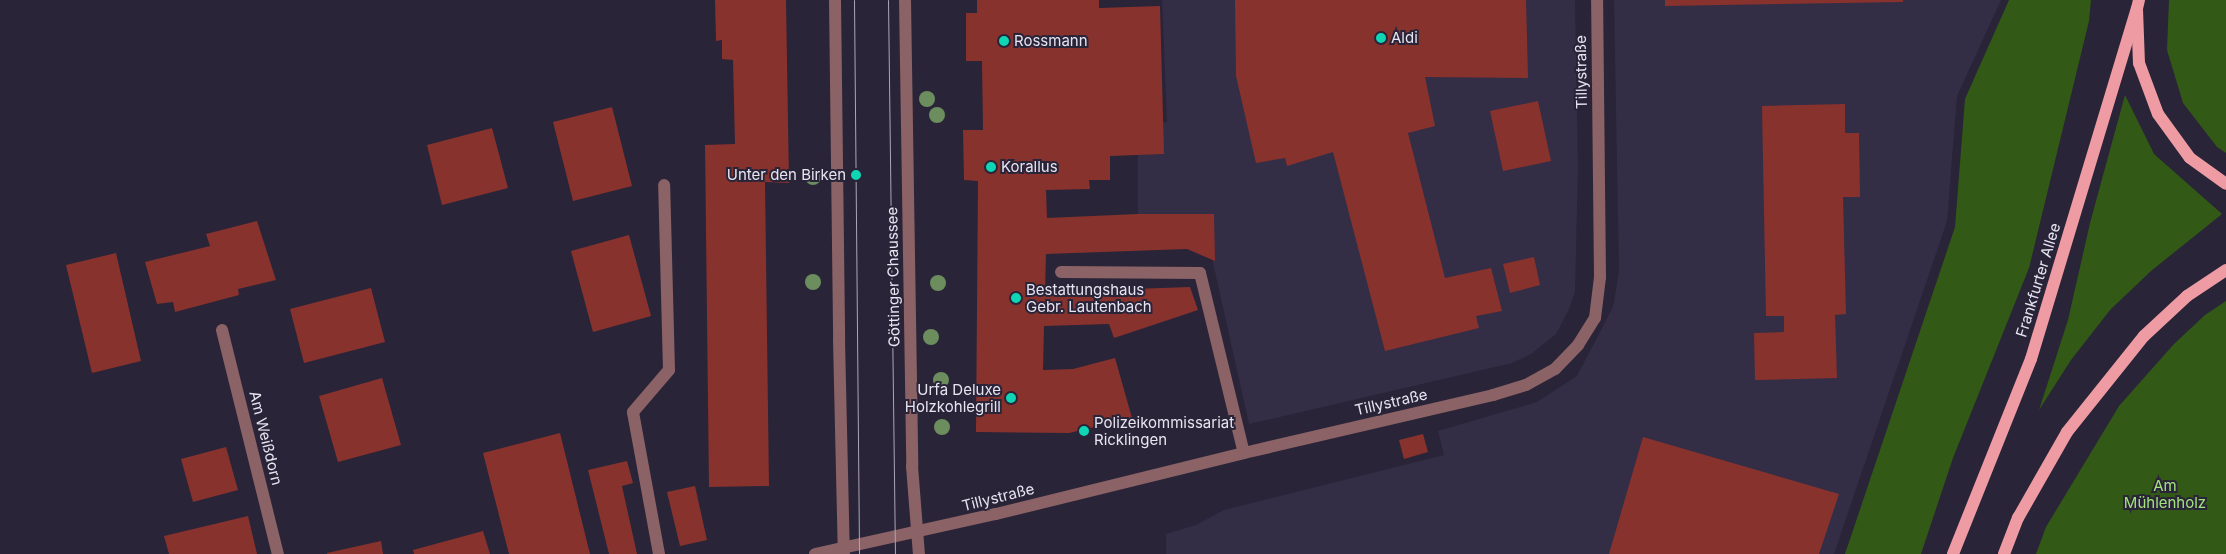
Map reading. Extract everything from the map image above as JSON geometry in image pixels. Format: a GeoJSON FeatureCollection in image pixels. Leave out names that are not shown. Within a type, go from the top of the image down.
{"type":"FeatureCollection","features":[{"type":"Feature","properties":{"kind":"main road"},"geometry":{"type":"LineString","coordinates":[[2138,4],[2139,63],[2158,114],[2190,158],[2226,184]]}},
{"type":"Feature","properties":{"kind":"main road","name":"Frankfurter Allee"},"geometry":{"type":"LineString","coordinates":[[1953,554],[2031,359],[2138,4]]}},
{"type":"Feature","properties":{"kind":"main road"},"geometry":{"type":"LineString","coordinates":[[2004,554],[2018,518],[2067,432],[2144,336],[2188,296],[2226,270]]}},
{"type":"Feature","properties":{"kind":"street"},"geometry":{"type":"LineString","coordinates":[[815,554],[844,551],[839,340],[835,0]]}},
{"type":"Feature","properties":{"kind":"street","name":"Göttinger Chaussee"},"geometry":{"type":"LineString","coordinates":[[905,0],[912,456],[919,554]]}},
{"type":"Feature","properties":{"kind":"street","name":"Tillystraße"},"geometry":{"type":"LineString","coordinates":[[844,551],[858,544],[918,532],[1493,395],[1526,385],[1555,369],[1578,345],[1595,318],[1600,277],[1597,0]]}},
{"type":"Feature","properties":{"kind":"street"},"geometry":{"type":"LineString","coordinates":[[660,554],[633,412],[669,370],[664,185]]}},
{"type":"Feature","properties":{"kind":"street"},"geometry":{"type":"LineString","coordinates":[[1061,272],[1200,273],[1244,453]]}},
{"type":"Feature","properties":{"kind":"street","name":"Am Weißdorn"},"geometry":{"type":"LineString","coordinates":[[222,330],[278,554]]}},
{"type":"Feature","properties":{"kind":"shaded area"},"geometry":{"type":"Polygon","coordinates":[[[1162,0],[1575,0],[1578,168],[1575,292],[1569,309],[1556,334],[1531,354],[1512,363],[1249,424],[1213,263],[1214,215],[1138,214],[1138,124],[1167,122],[1162,0]]]}},
{"type":"Feature","properties":{"kind":"shaded area"},"geometry":{"type":"Polygon","coordinates":[[[1614,0],[2001,0],[1957,96],[1947,221],[1834,554],[1166,554],[1166,534],[1196,525],[1224,510],[1444,455],[1438,431],[1537,402],[1577,376],[1613,307],[1619,272],[1614,0]]]}},
{"type":"Feature","properties":{"kind":"green space"},"geometry":{"type":"Polygon","coordinates":[[[2009,0],[2091,0],[2089,21],[2029,268],[1953,458],[1921,554],[1845,554],[1955,227],[1965,99],[2009,0]]]}},
{"type":"Feature","properties":{"kind":"green space"},"geometry":{"type":"Polygon","coordinates":[[[2169,0],[2226,0],[2226,153],[2217,147],[2183,103],[2167,50],[2169,0]]]}},
{"type":"Feature","properties":{"kind":"green space"},"geometry":{"type":"Polygon","coordinates":[[[2125,95],[2154,154],[2222,214],[2151,271],[2110,310],[2071,360],[2039,410],[2068,320],[2090,223],[2125,95]]]}},
{"type":"Feature","properties":{"kind":"green space","name":"Am Mühlenholz"},"geometry":{"type":"Polygon","coordinates":[[[2226,301],[2226,554],[2036,554],[2046,527],[2119,406],[2174,344],[2205,315],[2226,301]]]}},
{"type":"Feature","properties":{"kind":"building"},"geometry":{"type":"Polygon","coordinates":[[[715,0],[786,0],[789,183],[765,182],[769,486],[709,487],[705,145],[735,144],[733,60],[722,59],[722,40],[716,41],[715,0]]]}},
{"type":"Feature","properties":{"kind":"building"},"geometry":{"type":"Polygon","coordinates":[[[977,0],[1099,0],[1099,8],[1160,6],[1164,154],[1110,156],[1110,180],[1089,180],[1090,189],[1046,190],[1047,218],[1138,214],[1214,214],[1215,261],[1187,249],[1046,254],[1045,292],[1190,287],[1198,310],[1114,338],[1109,324],[1044,326],[1043,370],[1073,369],[1115,358],[1132,418],[1069,433],[976,432],[978,181],[964,180],[963,130],[983,130],[982,61],[966,61],[966,13],[977,13],[977,0]]]}},
{"type":"Feature","properties":{"kind":"building"},"geometry":{"type":"Polygon","coordinates":[[[1235,0],[1526,0],[1528,78],[1425,77],[1435,126],[1408,133],[1445,278],[1491,268],[1502,311],[1476,316],[1479,328],[1385,351],[1333,152],[1287,166],[1285,158],[1256,163],[1236,76],[1235,0]]]}},
{"type":"Feature","properties":{"kind":"building"},"geometry":{"type":"Polygon","coordinates":[[[1665,0],[1903,0],[1903,2],[1665,6],[1665,0]]]}},
{"type":"Feature","properties":{"kind":"building"},"geometry":{"type":"Polygon","coordinates":[[[1538,101],[1551,161],[1503,171],[1490,111],[1538,101]]]}},
{"type":"Feature","properties":{"kind":"building"},"geometry":{"type":"Polygon","coordinates":[[[1845,104],[1845,133],[1859,133],[1860,197],[1843,197],[1846,314],[1835,315],[1837,378],[1755,380],[1754,333],[1784,332],[1784,316],[1766,316],[1762,106],[1845,104]]]}},
{"type":"Feature","properties":{"kind":"building"},"geometry":{"type":"Polygon","coordinates":[[[612,107],[632,186],[573,201],[553,122],[612,107]]]}},
{"type":"Feature","properties":{"kind":"building"},"geometry":{"type":"Polygon","coordinates":[[[492,128],[508,188],[442,205],[427,145],[492,128]]]}},
{"type":"Feature","properties":{"kind":"building"},"geometry":{"type":"Polygon","coordinates":[[[257,221],[276,280],[238,289],[239,295],[175,312],[173,302],[157,304],[145,262],[210,246],[206,234],[257,221]]]}},
{"type":"Feature","properties":{"kind":"building"},"geometry":{"type":"Polygon","coordinates":[[[629,235],[651,316],[593,332],[571,251],[629,235]]]}},
{"type":"Feature","properties":{"kind":"building"},"geometry":{"type":"Polygon","coordinates":[[[116,253],[141,361],[92,373],[66,265],[116,253]]]}},
{"type":"Feature","properties":{"kind":"building"},"geometry":{"type":"Polygon","coordinates":[[[1534,257],[1540,285],[1510,293],[1503,264],[1534,257]]]}},
{"type":"Feature","properties":{"kind":"building"},"geometry":{"type":"Polygon","coordinates":[[[371,288],[385,342],[304,363],[290,309],[371,288]]]}},
{"type":"Feature","properties":{"kind":"building"},"geometry":{"type":"Polygon","coordinates":[[[382,378],[401,445],[338,462],[319,396],[382,378]]]}},
{"type":"Feature","properties":{"kind":"building"},"geometry":{"type":"Polygon","coordinates":[[[560,433],[590,554],[509,554],[483,453],[560,433]]]}},
{"type":"Feature","properties":{"kind":"building"},"geometry":{"type":"Polygon","coordinates":[[[1423,434],[1428,452],[1404,459],[1399,440],[1423,434]]]}},
{"type":"Feature","properties":{"kind":"building"},"geometry":{"type":"Polygon","coordinates":[[[1643,437],[1839,494],[1819,554],[1609,554],[1643,437]]]}},
{"type":"Feature","properties":{"kind":"building"},"geometry":{"type":"Polygon","coordinates":[[[226,447],[238,490],[193,502],[181,459],[226,447]]]}},
{"type":"Feature","properties":{"kind":"building"},"geometry":{"type":"Polygon","coordinates":[[[627,461],[633,483],[622,486],[637,554],[609,554],[588,470],[627,461]]]}},
{"type":"Feature","properties":{"kind":"building"},"geometry":{"type":"Polygon","coordinates":[[[695,486],[707,540],[680,546],[667,492],[695,486]]]}},
{"type":"Feature","properties":{"kind":"building"},"geometry":{"type":"Polygon","coordinates":[[[248,516],[257,554],[169,554],[164,536],[248,516]]]}},
{"type":"Feature","properties":{"kind":"building"},"geometry":{"type":"Polygon","coordinates":[[[483,531],[490,554],[414,554],[413,550],[483,531]]]}},
{"type":"Feature","properties":{"kind":"building"},"geometry":{"type":"Polygon","coordinates":[[[381,541],[383,554],[327,554],[327,553],[381,541]]]}},
{"type":"Feature","properties":{"kind":"tram line"},"geometry":{"type":"LineString","coordinates":[[854,0],[859,554]]}},
{"type":"Feature","properties":{"kind":"tram line"},"geometry":{"type":"LineString","coordinates":[[888,0],[895,554]]}},
{"type":"Feature","properties":{"kind":"place","name":"Aldi"},"geometry":{"type":"Point","coordinates":[1381,38]}},
{"type":"Feature","properties":{"kind":"place","name":"Rossmann"},"geometry":{"type":"Point","coordinates":[1004,41]}},
{"type":"Feature","properties":{"kind":"place","name":"Korallus"},"geometry":{"type":"Point","coordinates":[991,167]}},
{"type":"Feature","properties":{"kind":"place","name":"Unter den Birken"},"geometry":{"type":"Point","coordinates":[856,175]}},
{"type":"Feature","properties":{"kind":"place","name":"Bestattungshaus Gebr. Lautenbach"},"geometry":{"type":"Point","coordinates":[1016,298]}},
{"type":"Feature","properties":{"kind":"place","name":"Urfa Deluxe Holzkohlegrill"},"geometry":{"type":"Point","coordinates":[1011,398]}},
{"type":"Feature","properties":{"kind":"place","name":"Polizeikommissariat Ricklingen"},"geometry":{"type":"Point","coordinates":[1084,431]}}]}
